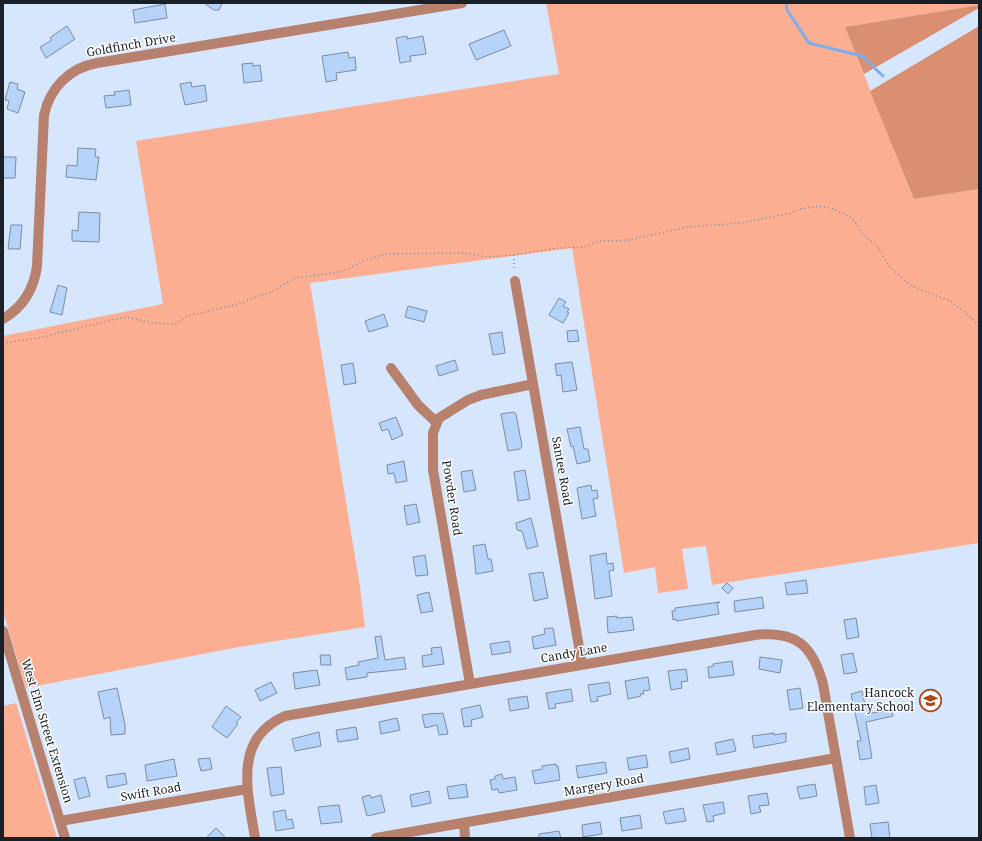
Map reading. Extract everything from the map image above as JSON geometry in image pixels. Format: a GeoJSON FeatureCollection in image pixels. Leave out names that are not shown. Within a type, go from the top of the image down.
{"type":"FeatureCollection","features":[{"type":"Feature","properties":{"kind":"street","name":"Goldfinch Drive"},"geometry":{"type":"LineString","coordinates":[[3,319],[21,305],[29,293],[34,280],[37,266],[44,115],[51,95],[70,73],[83,66],[97,62],[462,3]]}},
{"type":"Feature","properties":{"kind":"street","name":"Santee Road"},"geometry":{"type":"LineString","coordinates":[[515,281],[582,664]]}},
{"type":"Feature","properties":{"kind":"street"},"geometry":{"type":"LineString","coordinates":[[391,368],[418,405],[436,422],[452,408],[474,397],[533,384]]}},
{"type":"Feature","properties":{"kind":"street","name":"Powder Road"},"geometry":{"type":"LineString","coordinates":[[436,422],[432,442],[433,470],[470,684]]}},
{"type":"Feature","properties":{"kind":"street","name":"West Elm Street Extension"},"geometry":{"type":"LineString","coordinates":[[3,630],[65,838]]}},
{"type":"Feature","properties":{"kind":"street","name":"Candy Lane"},"geometry":{"type":"LineString","coordinates":[[255,838],[247,789],[247,766],[252,749],[260,735],[275,720],[296,713],[582,664],[760,635],[775,634],[791,637],[804,645],[818,668],[823,684],[850,838]]}},
{"type":"Feature","properties":{"kind":"street","name":"Margery Road"},"geometry":{"type":"LineString","coordinates":[[376,838],[836,758]]}},
{"type":"Feature","properties":{"kind":"street","name":"Swift Road"},"geometry":{"type":"LineString","coordinates":[[60,821],[247,789]]}},
{"type":"Feature","properties":{"kind":"street"},"geometry":{"type":"LineString","coordinates":[[464,823],[465,838]]}},
{"type":"Feature","properties":{"kind":"path"},"geometry":{"type":"LineString","coordinates":[[3,343],[39,338],[126,317],[153,323],[175,324],[188,316],[234,305],[271,292],[296,278],[341,272],[368,259],[387,254],[465,253],[487,257],[514,255],[558,248],[583,247],[600,241],[629,240],[664,234],[687,227],[742,223],[791,213],[799,209],[820,206],[838,211],[856,222],[863,234],[878,247],[889,266],[905,281],[914,287],[952,302],[979,327]]}},
{"type":"Feature","properties":{"kind":"path"},"geometry":{"type":"LineString","coordinates":[[514,255],[515,281]]}},
{"type":"Feature","properties":{"kind":"shaded area"},"geometry":{"type":"Polygon","coordinates":[[[546,3],[979,3],[979,5],[845,27],[914,199],[979,189],[979,543],[712,585],[706,546],[682,549],[688,589],[658,593],[655,567],[624,573],[572,248],[310,283],[360,587],[365,627],[239,647],[26,688],[3,612],[3,336],[163,304],[136,141],[559,74],[546,3]]]}},
{"type":"Feature","properties":{"kind":"shaded area"},"geometry":{"type":"Polygon","coordinates":[[[979,5],[979,8],[864,74],[845,27],[979,5]]]}},
{"type":"Feature","properties":{"kind":"shaded area"},"geometry":{"type":"Polygon","coordinates":[[[979,26],[979,189],[914,199],[870,91],[979,26]]]}},
{"type":"Feature","properties":{"kind":"shaded area"},"geometry":{"type":"Polygon","coordinates":[[[16,703],[57,838],[3,838],[3,706],[16,703]]]}},
{"type":"Feature","properties":{"kind":"building"},"geometry":{"type":"Polygon","coordinates":[[[204,3],[222,3],[219,10],[214,10],[204,3]]]}},
{"type":"Feature","properties":{"kind":"building"},"geometry":{"type":"Polygon","coordinates":[[[165,4],[167,18],[135,23],[133,10],[165,4]]]}},
{"type":"Feature","properties":{"kind":"building"},"geometry":{"type":"Polygon","coordinates":[[[67,26],[75,39],[46,58],[40,47],[52,40],[50,38],[67,26]]]}},
{"type":"Feature","properties":{"kind":"building"},"geometry":{"type":"Polygon","coordinates":[[[504,30],[511,46],[476,60],[469,44],[504,30]]]}},
{"type":"Feature","properties":{"kind":"building"},"geometry":{"type":"Polygon","coordinates":[[[407,36],[407,39],[423,36],[426,54],[410,56],[411,61],[400,63],[396,38],[407,36]]]}},
{"type":"Feature","properties":{"kind":"building"},"geometry":{"type":"Polygon","coordinates":[[[348,52],[349,58],[355,57],[356,70],[336,73],[337,80],[326,82],[322,56],[348,52]]]}},
{"type":"Feature","properties":{"kind":"building"},"geometry":{"type":"Polygon","coordinates":[[[253,63],[253,66],[260,65],[262,81],[244,83],[242,64],[253,63]]]}},
{"type":"Feature","properties":{"kind":"building"},"geometry":{"type":"Polygon","coordinates":[[[10,82],[18,84],[17,89],[25,92],[18,113],[7,109],[9,101],[5,100],[10,82]]]}},
{"type":"Feature","properties":{"kind":"building"},"geometry":{"type":"Polygon","coordinates":[[[191,82],[192,87],[205,85],[207,101],[185,105],[180,84],[191,82]]]}},
{"type":"Feature","properties":{"kind":"building"},"geometry":{"type":"Polygon","coordinates":[[[129,90],[131,105],[106,108],[104,96],[115,95],[114,92],[129,90]]]}},
{"type":"Feature","properties":{"kind":"building"},"geometry":{"type":"Polygon","coordinates":[[[78,148],[96,149],[95,157],[99,157],[96,180],[66,177],[67,165],[77,166],[78,148]]]}},
{"type":"Feature","properties":{"kind":"building"},"geometry":{"type":"Polygon","coordinates":[[[3,157],[16,157],[15,178],[3,178],[3,157]]]}},
{"type":"Feature","properties":{"kind":"building"},"geometry":{"type":"Polygon","coordinates":[[[79,212],[100,213],[99,242],[72,241],[72,230],[78,231],[79,212]]]}},
{"type":"Feature","properties":{"kind":"building"},"geometry":{"type":"Polygon","coordinates":[[[11,225],[22,225],[20,249],[8,249],[11,225]]]}},
{"type":"Feature","properties":{"kind":"building"},"geometry":{"type":"Polygon","coordinates":[[[58,285],[67,288],[62,315],[50,312],[58,285]]]}},
{"type":"Feature","properties":{"kind":"building"},"geometry":{"type":"Polygon","coordinates":[[[559,298],[566,302],[563,306],[569,309],[567,312],[569,313],[563,323],[549,315],[559,298]]]}},
{"type":"Feature","properties":{"kind":"building"},"geometry":{"type":"Polygon","coordinates":[[[408,306],[427,311],[424,322],[405,317],[408,306]]]}},
{"type":"Feature","properties":{"kind":"building"},"geometry":{"type":"Polygon","coordinates":[[[384,314],[388,326],[369,332],[365,321],[384,314]]]}},
{"type":"Feature","properties":{"kind":"building"},"geometry":{"type":"Polygon","coordinates":[[[577,330],[579,341],[568,342],[567,331],[577,330]]]}},
{"type":"Feature","properties":{"kind":"building"},"geometry":{"type":"Polygon","coordinates":[[[502,332],[505,353],[493,355],[489,334],[502,332]]]}},
{"type":"Feature","properties":{"kind":"building"},"geometry":{"type":"Polygon","coordinates":[[[455,360],[458,370],[439,376],[436,366],[455,360]]]}},
{"type":"Feature","properties":{"kind":"building"},"geometry":{"type":"Polygon","coordinates":[[[572,362],[577,390],[563,392],[561,375],[557,376],[555,364],[572,362]]]}},
{"type":"Feature","properties":{"kind":"building"},"geometry":{"type":"Polygon","coordinates":[[[353,363],[356,383],[344,385],[341,365],[353,363]]]}},
{"type":"Feature","properties":{"kind":"building"},"geometry":{"type":"Polygon","coordinates":[[[514,412],[516,414],[522,446],[520,449],[508,451],[501,414],[514,412]]]}},
{"type":"Feature","properties":{"kind":"building"},"geometry":{"type":"Polygon","coordinates":[[[396,417],[403,435],[392,440],[388,429],[382,431],[379,423],[396,417]]]}},
{"type":"Feature","properties":{"kind":"building"},"geometry":{"type":"Polygon","coordinates":[[[580,427],[584,449],[588,449],[590,461],[577,464],[567,429],[580,427]]]}},
{"type":"Feature","properties":{"kind":"building"},"geometry":{"type":"Polygon","coordinates":[[[404,461],[407,481],[396,483],[394,473],[388,474],[387,465],[404,461]]]}},
{"type":"Feature","properties":{"kind":"building"},"geometry":{"type":"Polygon","coordinates":[[[472,470],[476,490],[464,492],[461,472],[472,470]]]}},
{"type":"Feature","properties":{"kind":"building"},"geometry":{"type":"Polygon","coordinates":[[[525,470],[530,499],[518,501],[514,472],[525,470]]]}},
{"type":"Feature","properties":{"kind":"building"},"geometry":{"type":"Polygon","coordinates":[[[591,485],[592,491],[597,490],[598,498],[593,499],[596,516],[582,519],[577,488],[591,485]]]}},
{"type":"Feature","properties":{"kind":"building"},"geometry":{"type":"Polygon","coordinates":[[[416,504],[420,522],[407,525],[404,506],[416,504]]]}},
{"type":"Feature","properties":{"kind":"building"},"geometry":{"type":"Polygon","coordinates":[[[531,518],[538,546],[527,549],[522,531],[517,530],[516,523],[531,518]]]}},
{"type":"Feature","properties":{"kind":"building"},"geometry":{"type":"Polygon","coordinates":[[[485,544],[488,559],[491,559],[493,571],[476,574],[473,546],[485,544]]]}},
{"type":"Feature","properties":{"kind":"building"},"geometry":{"type":"Polygon","coordinates":[[[606,553],[607,564],[613,563],[614,570],[609,571],[612,596],[595,599],[590,556],[606,553]]]}},
{"type":"Feature","properties":{"kind":"building"},"geometry":{"type":"Polygon","coordinates":[[[425,555],[428,575],[416,576],[413,557],[425,555]]]}},
{"type":"Feature","properties":{"kind":"building"},"geometry":{"type":"Polygon","coordinates":[[[543,572],[548,598],[534,601],[529,574],[543,572]]]}},
{"type":"Feature","properties":{"kind":"building"},"geometry":{"type":"Polygon","coordinates":[[[806,580],[808,593],[787,595],[785,583],[806,580]]]}},
{"type":"Feature","properties":{"kind":"building"},"geometry":{"type":"Polygon","coordinates":[[[727,583],[733,588],[728,594],[722,588],[727,583]]]}},
{"type":"Feature","properties":{"kind":"building"},"geometry":{"type":"Polygon","coordinates":[[[429,592],[433,611],[421,613],[417,595],[429,592]]]}},
{"type":"Feature","properties":{"kind":"building"},"geometry":{"type":"Polygon","coordinates":[[[762,597],[764,608],[735,612],[734,601],[762,597]]]}},
{"type":"Feature","properties":{"kind":"building"},"geometry":{"type":"Polygon","coordinates":[[[720,602],[717,604],[719,614],[677,621],[676,619],[673,620],[672,611],[675,611],[675,608],[720,602]]]}},
{"type":"Feature","properties":{"kind":"building"},"geometry":{"type":"Polygon","coordinates":[[[617,616],[617,618],[632,617],[634,630],[608,633],[607,617],[617,616]]]}},
{"type":"Feature","properties":{"kind":"building"},"geometry":{"type":"Polygon","coordinates":[[[856,618],[859,637],[847,639],[844,620],[856,618]]]}},
{"type":"Feature","properties":{"kind":"building"},"geometry":{"type":"Polygon","coordinates":[[[553,628],[556,645],[534,649],[532,637],[545,634],[544,629],[553,628]]]}},
{"type":"Feature","properties":{"kind":"building"},"geometry":{"type":"Polygon","coordinates":[[[381,636],[385,660],[404,657],[406,669],[367,673],[367,677],[347,680],[345,668],[359,665],[358,662],[378,658],[375,637],[381,636]]]}},
{"type":"Feature","properties":{"kind":"building"},"geometry":{"type":"Polygon","coordinates":[[[509,641],[511,652],[492,655],[490,644],[509,641]]]}},
{"type":"Feature","properties":{"kind":"building"},"geometry":{"type":"Polygon","coordinates":[[[441,647],[444,664],[423,667],[422,656],[432,654],[431,648],[441,647]]]}},
{"type":"Feature","properties":{"kind":"building"},"geometry":{"type":"Polygon","coordinates":[[[853,653],[857,672],[844,674],[841,655],[853,653]]]}},
{"type":"Feature","properties":{"kind":"building"},"geometry":{"type":"Polygon","coordinates":[[[320,655],[330,655],[331,665],[321,665],[320,655]]]}},
{"type":"Feature","properties":{"kind":"building"},"geometry":{"type":"Polygon","coordinates":[[[760,657],[782,660],[780,673],[759,669],[760,657]]]}},
{"type":"Feature","properties":{"kind":"building"},"geometry":{"type":"Polygon","coordinates":[[[732,661],[734,675],[709,678],[708,667],[714,666],[713,664],[732,661]]]}},
{"type":"Feature","properties":{"kind":"building"},"geometry":{"type":"Polygon","coordinates":[[[686,669],[688,681],[681,682],[682,688],[671,690],[668,671],[686,669]]]}},
{"type":"Feature","properties":{"kind":"building"},"geometry":{"type":"Polygon","coordinates":[[[317,670],[320,685],[295,689],[293,673],[317,670]]]}},
{"type":"Feature","properties":{"kind":"building"},"geometry":{"type":"Polygon","coordinates":[[[648,677],[650,690],[643,691],[644,694],[640,694],[641,696],[628,699],[625,681],[648,677]]]}},
{"type":"Feature","properties":{"kind":"building"},"geometry":{"type":"Polygon","coordinates":[[[271,682],[277,693],[260,701],[255,690],[271,682]]]}},
{"type":"Feature","properties":{"kind":"building"},"geometry":{"type":"Polygon","coordinates":[[[609,682],[611,694],[597,697],[598,701],[591,702],[588,685],[609,682]]]}},
{"type":"Feature","properties":{"kind":"building"},"geometry":{"type":"Polygon","coordinates":[[[117,688],[125,725],[125,734],[111,735],[110,717],[104,719],[98,692],[117,688]]]}},
{"type":"Feature","properties":{"kind":"building"},"geometry":{"type":"Polygon","coordinates":[[[800,688],[803,708],[790,710],[787,690],[800,688]]]}},
{"type":"Feature","properties":{"kind":"building"},"geometry":{"type":"Polygon","coordinates":[[[571,689],[573,701],[555,704],[556,708],[549,709],[546,693],[571,689]]]}},
{"type":"Feature","properties":{"kind":"building"},"geometry":{"type":"Polygon","coordinates":[[[862,691],[865,705],[869,704],[871,713],[892,710],[893,716],[866,722],[872,758],[860,760],[857,741],[861,741],[851,694],[862,691]]]}},
{"type":"Feature","properties":{"kind":"building"},"geometry":{"type":"Polygon","coordinates":[[[527,696],[529,708],[510,711],[508,699],[527,696]]]}},
{"type":"Feature","properties":{"kind":"building"},"geometry":{"type":"Polygon","coordinates":[[[480,705],[483,717],[471,720],[472,726],[464,727],[461,709],[480,705]]]}},
{"type":"Feature","properties":{"kind":"building"},"geometry":{"type":"Polygon","coordinates":[[[226,706],[241,717],[236,723],[238,724],[227,738],[212,727],[226,706]]]}},
{"type":"Feature","properties":{"kind":"building"},"geometry":{"type":"Polygon","coordinates":[[[443,713],[448,734],[439,735],[437,725],[425,728],[422,715],[443,713]]]}},
{"type":"Feature","properties":{"kind":"building"},"geometry":{"type":"Polygon","coordinates":[[[397,718],[400,730],[381,734],[379,722],[397,718]]]}},
{"type":"Feature","properties":{"kind":"building"},"geometry":{"type":"Polygon","coordinates":[[[356,727],[358,739],[338,742],[336,730],[356,727]]]}},
{"type":"Feature","properties":{"kind":"building"},"geometry":{"type":"Polygon","coordinates":[[[319,732],[321,746],[295,751],[292,739],[319,732]]]}},
{"type":"Feature","properties":{"kind":"building"},"geometry":{"type":"Polygon","coordinates":[[[774,733],[774,735],[786,733],[786,742],[754,748],[752,736],[774,733]]]}},
{"type":"Feature","properties":{"kind":"building"},"geometry":{"type":"Polygon","coordinates":[[[733,739],[736,751],[717,755],[715,743],[733,739]]]}},
{"type":"Feature","properties":{"kind":"building"},"geometry":{"type":"Polygon","coordinates":[[[688,748],[690,759],[671,763],[669,752],[688,748]]]}},
{"type":"Feature","properties":{"kind":"building"},"geometry":{"type":"Polygon","coordinates":[[[646,755],[648,767],[629,770],[627,758],[646,755]]]}},
{"type":"Feature","properties":{"kind":"building"},"geometry":{"type":"Polygon","coordinates":[[[210,758],[212,769],[201,771],[198,759],[210,758]]]}},
{"type":"Feature","properties":{"kind":"building"},"geometry":{"type":"Polygon","coordinates":[[[174,759],[177,776],[147,781],[145,765],[174,759]]]}},
{"type":"Feature","properties":{"kind":"building"},"geometry":{"type":"Polygon","coordinates":[[[605,762],[607,773],[578,778],[576,766],[605,762]]]}},
{"type":"Feature","properties":{"kind":"building"},"geometry":{"type":"Polygon","coordinates":[[[556,764],[556,766],[558,766],[560,780],[535,784],[532,771],[542,769],[542,766],[556,764]]]}},
{"type":"Feature","properties":{"kind":"building"},"geometry":{"type":"Polygon","coordinates":[[[281,767],[284,794],[271,796],[267,768],[281,767]]]}},
{"type":"Feature","properties":{"kind":"building"},"geometry":{"type":"Polygon","coordinates":[[[125,773],[127,784],[108,788],[106,776],[125,773]]]}},
{"type":"Feature","properties":{"kind":"building"},"geometry":{"type":"Polygon","coordinates":[[[502,774],[503,779],[515,777],[517,790],[499,793],[498,789],[492,790],[490,780],[495,779],[495,776],[502,774]]]}},
{"type":"Feature","properties":{"kind":"building"},"geometry":{"type":"Polygon","coordinates":[[[85,777],[90,796],[79,799],[74,780],[85,777]]]}},
{"type":"Feature","properties":{"kind":"building"},"geometry":{"type":"Polygon","coordinates":[[[466,784],[468,797],[449,799],[447,787],[466,784]]]}},
{"type":"Feature","properties":{"kind":"building"},"geometry":{"type":"Polygon","coordinates":[[[815,784],[817,796],[800,799],[797,787],[815,784]]]}},
{"type":"Feature","properties":{"kind":"building"},"geometry":{"type":"Polygon","coordinates":[[[876,785],[879,803],[866,805],[864,787],[876,785]]]}},
{"type":"Feature","properties":{"kind":"building"},"geometry":{"type":"Polygon","coordinates":[[[429,791],[431,803],[412,807],[410,795],[429,791]]]}},
{"type":"Feature","properties":{"kind":"building"},"geometry":{"type":"Polygon","coordinates":[[[767,793],[769,805],[759,806],[761,812],[751,814],[748,796],[767,793]]]}},
{"type":"Feature","properties":{"kind":"building"},"geometry":{"type":"Polygon","coordinates":[[[370,795],[371,798],[381,795],[385,812],[367,816],[362,797],[370,795]]]}},
{"type":"Feature","properties":{"kind":"building"},"geometry":{"type":"Polygon","coordinates":[[[723,802],[725,813],[713,816],[714,821],[707,822],[703,805],[723,802]]]}},
{"type":"Feature","properties":{"kind":"building"},"geometry":{"type":"Polygon","coordinates":[[[339,805],[342,822],[321,824],[318,807],[339,805]]]}},
{"type":"Feature","properties":{"kind":"building"},"geometry":{"type":"Polygon","coordinates":[[[683,808],[686,821],[666,824],[663,812],[683,808]]]}},
{"type":"Feature","properties":{"kind":"building"},"geometry":{"type":"Polygon","coordinates":[[[285,810],[287,820],[292,819],[294,828],[276,831],[273,812],[285,810]]]}},
{"type":"Feature","properties":{"kind":"building"},"geometry":{"type":"Polygon","coordinates":[[[640,815],[642,828],[622,831],[620,818],[640,815]]]}},
{"type":"Feature","properties":{"kind":"building"},"geometry":{"type":"Polygon","coordinates":[[[600,822],[602,834],[583,837],[582,825],[600,822]]]}},
{"type":"Feature","properties":{"kind":"building"},"geometry":{"type":"Polygon","coordinates":[[[888,822],[890,838],[872,838],[870,824],[888,822]]]}},
{"type":"Feature","properties":{"kind":"building"},"geometry":{"type":"Polygon","coordinates":[[[216,828],[226,838],[206,838],[216,828]]]}},
{"type":"Feature","properties":{"kind":"building"},"geometry":{"type":"Polygon","coordinates":[[[559,831],[561,838],[539,838],[539,834],[559,831]]]}},
{"type":"Feature","properties":{"kind":"waterway"},"geometry":{"type":"LineString","coordinates":[[786,3],[787,10],[809,43],[862,56],[883,76]]}},
{"type":"Feature","properties":{"kind":"place","name":"Hancock Elementary School"},"geometry":{"type":"Point","coordinates":[930,700]}}]}
